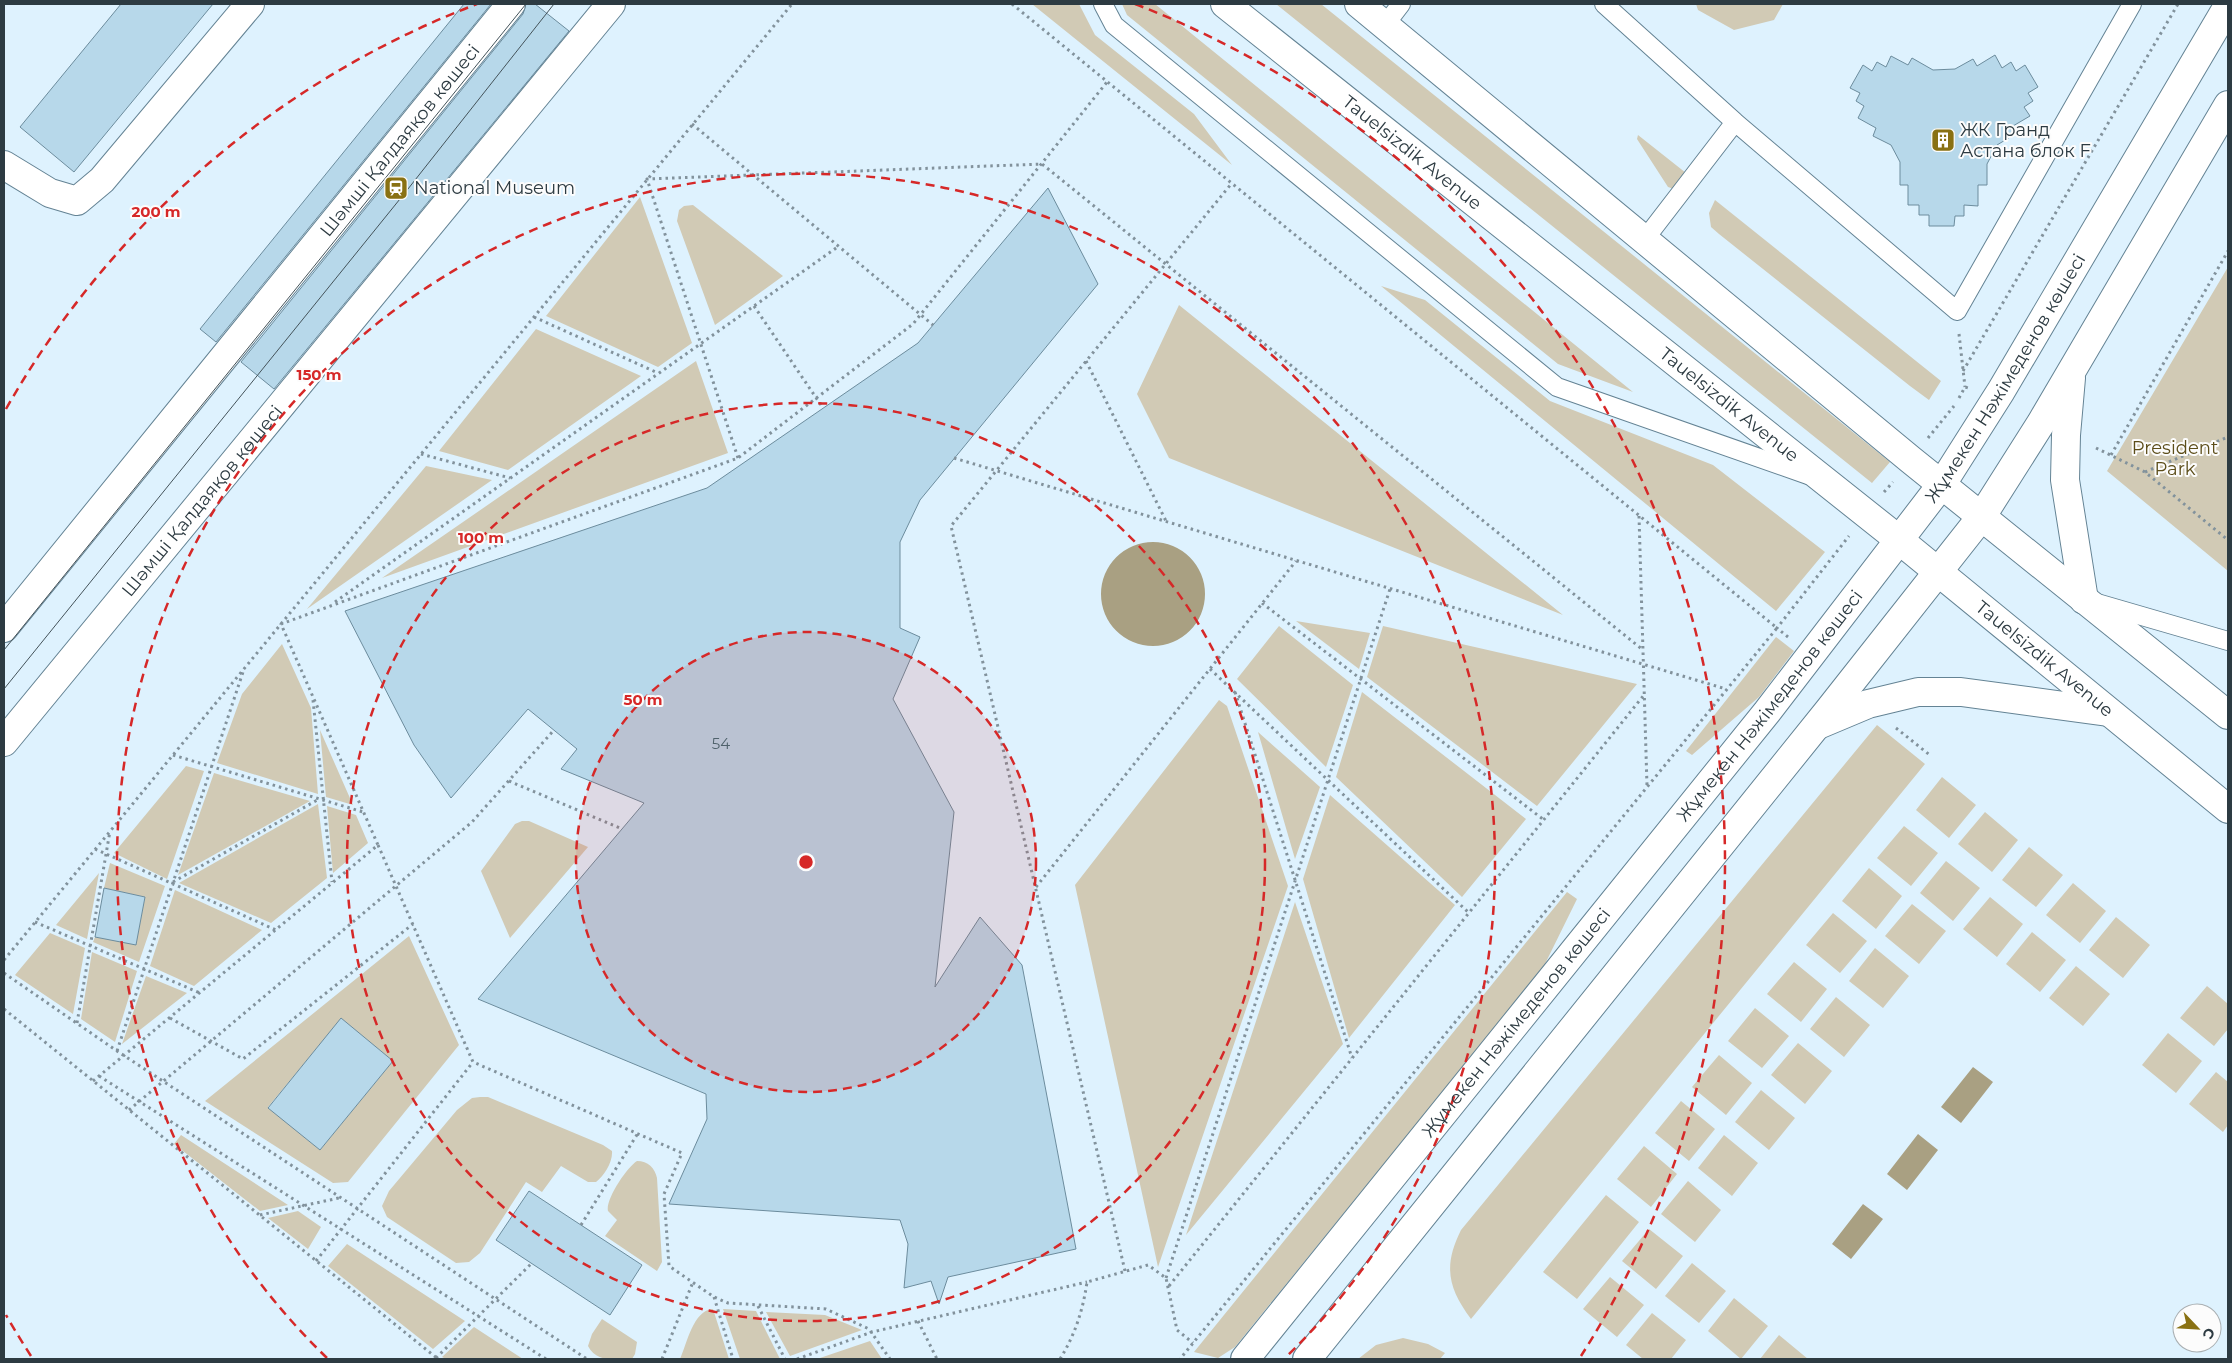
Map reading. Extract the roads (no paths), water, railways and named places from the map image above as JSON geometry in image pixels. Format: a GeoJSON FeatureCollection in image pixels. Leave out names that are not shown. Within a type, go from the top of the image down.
{"type":"FeatureCollection","features":[{"type":"Feature","properties":{"kind":"main road"},"geometry":{"type":"LineString","coordinates":[[4,165],[50,193],[77,201],[102,180],[250,4]]}},
{"type":"Feature","properties":{"kind":"main road","name":"Шәмші Қалдаяқов көшесі"},"geometry":{"type":"LineString","coordinates":[[4,628],[511,4]]}},
{"type":"Feature","properties":{"kind":"main road","name":"Шәмші Қалдаяқов көшесі"},"geometry":{"type":"LineString","coordinates":[[4,742],[610,4]]}},
{"type":"Feature","properties":{"kind":"main road","name":"Tauelsizdik Avenue"},"geometry":{"type":"LineString","coordinates":[[1225,4],[1898,539],[1937,573],[2228,809]]}},
{"type":"Feature","properties":{"kind":"main road"},"geometry":{"type":"LineString","coordinates":[[1359,4],[1393,14],[1645,239],[2084,600],[2228,715]]}},
{"type":"Feature","properties":{"kind":"main road","name":"Жұмекен Нәжімеденов көшесі"},"geometry":{"type":"LineString","coordinates":[[1245,1359],[1767,712],[1942,484],[2002,391],[2228,6]]}},
{"type":"Feature","properties":{"kind":"main road"},"geometry":{"type":"LineString","coordinates":[[1307,1359],[1816,726],[1982,516],[2072,370],[2228,105]]}},
{"type":"Feature","properties":{"kind":"main road"},"geometry":{"type":"LineString","coordinates":[[2072,370],[2066,435],[2065,480],[2084,600]]}},
{"type":"Feature","properties":{"kind":"main road"},"geometry":{"type":"LineString","coordinates":[[1816,726],[1868,704],[1918,692],[1961,692],[2108,712]]}},
{"type":"Feature","properties":{"kind":"lane"},"geometry":{"type":"LineString","coordinates":[[1103,4],[1114,25],[1557,387],[1822,480]]}},
{"type":"Feature","properties":{"kind":"lane"},"geometry":{"type":"LineString","coordinates":[[1604,4],[1735,122],[1957,311],[2132,4]]}},
{"type":"Feature","properties":{"kind":"lane"},"geometry":{"type":"LineString","coordinates":[[1645,239],[1735,122]]}},
{"type":"Feature","properties":{"kind":"lane"},"geometry":{"type":"LineString","coordinates":[[2084,600],[2228,641]]}},
{"type":"Feature","properties":{"kind":"tram line"},"geometry":{"type":"LineString","coordinates":[[4,650],[526,4]]}},
{"type":"Feature","properties":{"kind":"tram line"},"geometry":{"type":"LineString","coordinates":[[4,689],[404,194],[554,4]]}},
{"type":"Feature","properties":{"kind":"place","name":"ЖК Гранд Астана блок F"},"geometry":{"type":"Point","coordinates":[1943,140]}},
{"type":"Feature","properties":{"kind":"place","name":"National Museum"},"geometry":{"type":"Point","coordinates":[396,188]}},
{"type":"Feature","properties":{"kind":"park label","name":"President Park"},"geometry":{"type":"Point","coordinates":[2175,458]}}]}
